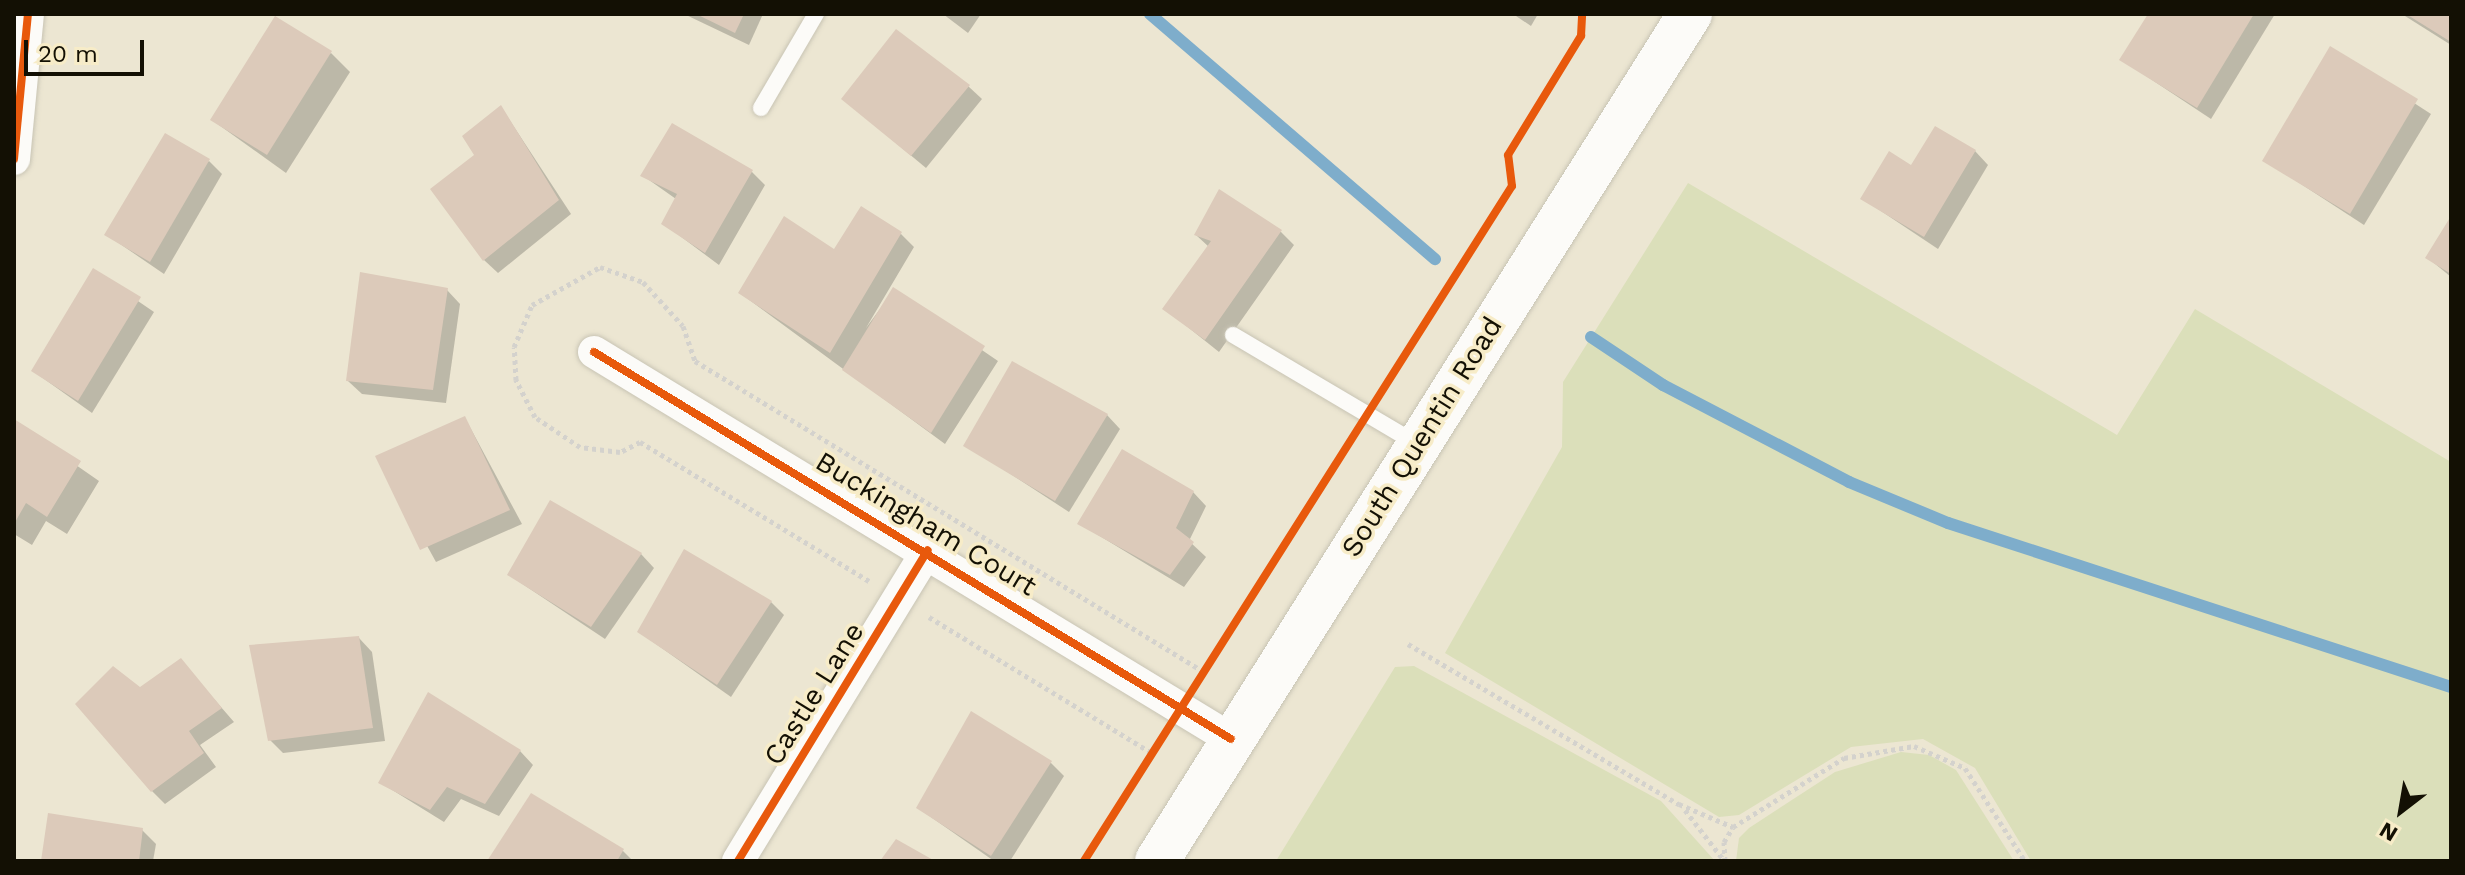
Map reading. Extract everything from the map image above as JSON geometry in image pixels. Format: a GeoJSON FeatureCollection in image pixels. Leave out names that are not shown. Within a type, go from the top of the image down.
{"type":"FeatureCollection","features":[{"type":"Feature","properties":{"kind":"main road","name":"South Quentin Road"},"geometry":{"type":"LineString","coordinates":[[1157,861],[1690,14]]}},
{"type":"Feature","properties":{"kind":"street"},"geometry":{"type":"LineString","coordinates":[[14,159],[28,14]]}},
{"type":"Feature","properties":{"kind":"street","name":"Buckingham Court"},"geometry":{"type":"LineString","coordinates":[[594,352],[928,550],[1231,739]]}},
{"type":"Feature","properties":{"kind":"street","name":"Castle Lane"},"geometry":{"type":"LineString","coordinates":[[738,861],[928,550]]}},
{"type":"Feature","properties":{"kind":"lane"},"geometry":{"type":"LineString","coordinates":[[761,108],[816,14]]}},
{"type":"Feature","properties":{"kind":"lane"},"geometry":{"type":"LineString","coordinates":[[1233,335],[1417,444]]}},
{"type":"Feature","properties":{"kind":"path"},"geometry":{"type":"LineString","coordinates":[[1408,644],[1679,804],[1733,827]]}},
{"type":"Feature","properties":{"kind":"path"},"geometry":{"type":"LineString","coordinates":[[1142,766],[1210,657]]}},
{"type":"Feature","properties":{"kind":"path"},"geometry":{"type":"LineString","coordinates":[[1724,861],[1724,842],[1733,827],[1844,758],[1914,746],[1965,768],[2025,861]]}},
{"type":"Feature","properties":{"kind":"path"},"geometry":{"type":"LineString","coordinates":[[1679,804],[1724,861]]}},
{"type":"Feature","properties":{"kind":"green space"},"geometry":{"type":"Polygon","coordinates":[[[1688,183],[2117,435],[2195,309],[2451,462],[2451,861],[2031,861],[1975,768],[1923,739],[1851,747],[1739,815],[1719,817],[1445,653],[1562,447],[1563,382],[1688,183]]]}},
{"type":"Feature","properties":{"kind":"green space"},"geometry":{"type":"Polygon","coordinates":[[[1414,666],[1661,801],[1715,861],[1276,861],[1395,667],[1414,666]]]}},
{"type":"Feature","properties":{"kind":"green space"},"geometry":{"type":"Polygon","coordinates":[[[1901,752],[1929,755],[1956,770],[2014,861],[1736,861],[1739,838],[1749,828],[1835,772],[1901,752]]]}},
{"type":"Feature","properties":{"kind":"building"},"geometry":{"type":"Polygon","coordinates":[[[696,14],[744,14],[735,33],[696,14]]]}},
{"type":"Feature","properties":{"kind":"building"},"geometry":{"type":"Polygon","coordinates":[[[2148,14],[2254,14],[2197,108],[2119,60],[2148,14]]]}},
{"type":"Feature","properties":{"kind":"building"},"geometry":{"type":"Polygon","coordinates":[[[2406,14],[2451,14],[2451,42],[2406,14]]]}},
{"type":"Feature","properties":{"kind":"building"},"geometry":{"type":"Polygon","coordinates":[[[275,16],[332,51],[267,155],[210,120],[275,16]]]}},
{"type":"Feature","properties":{"kind":"building"},"geometry":{"type":"Polygon","coordinates":[[[896,29],[970,85],[911,156],[841,99],[896,29]]]}},
{"type":"Feature","properties":{"kind":"building"},"geometry":{"type":"Polygon","coordinates":[[[2330,46],[2418,99],[2350,214],[2262,161],[2330,46]]]}},
{"type":"Feature","properties":{"kind":"building"},"geometry":{"type":"Polygon","coordinates":[[[501,105],[559,200],[483,261],[430,189],[474,155],[462,136],[501,105]]]}},
{"type":"Feature","properties":{"kind":"building"},"geometry":{"type":"Polygon","coordinates":[[[672,123],[753,170],[705,253],[661,224],[677,194],[640,176],[672,123]]]}},
{"type":"Feature","properties":{"kind":"building"},"geometry":{"type":"Polygon","coordinates":[[[1935,126],[1976,150],[1924,237],[1860,199],[1889,151],[1911,165],[1935,126]]]}},
{"type":"Feature","properties":{"kind":"building"},"geometry":{"type":"Polygon","coordinates":[[[165,133],[210,159],[150,262],[104,235],[165,133]]]}},
{"type":"Feature","properties":{"kind":"building"},"geometry":{"type":"Polygon","coordinates":[[[1219,189],[1282,230],[1205,340],[1162,309],[1211,241],[1194,235],[1219,189]]]}},
{"type":"Feature","properties":{"kind":"building"},"geometry":{"type":"Polygon","coordinates":[[[861,206],[902,232],[830,353],[738,293],[784,216],[834,249],[861,206]]]}},
{"type":"Feature","properties":{"kind":"building"},"geometry":{"type":"Polygon","coordinates":[[[2451,216],[2451,274],[2425,258],[2451,216]]]}},
{"type":"Feature","properties":{"kind":"building"},"geometry":{"type":"Polygon","coordinates":[[[93,268],[141,297],[78,401],[31,371],[93,268]]]}},
{"type":"Feature","properties":{"kind":"building"},"geometry":{"type":"Polygon","coordinates":[[[360,272],[448,288],[433,390],[346,381],[360,272]]]}},
{"type":"Feature","properties":{"kind":"building"},"geometry":{"type":"Polygon","coordinates":[[[893,287],[985,346],[931,433],[842,370],[893,287]]]}},
{"type":"Feature","properties":{"kind":"building"},"geometry":{"type":"Polygon","coordinates":[[[1012,361],[1108,414],[1055,501],[963,446],[1012,361]]]}},
{"type":"Feature","properties":{"kind":"building"},"geometry":{"type":"Polygon","coordinates":[[[465,416],[510,510],[420,550],[375,456],[465,416]]]}},
{"type":"Feature","properties":{"kind":"building"},"geometry":{"type":"Polygon","coordinates":[[[14,419],[81,461],[47,517],[26,503],[14,524],[14,419]]]}},
{"type":"Feature","properties":{"kind":"building"},"geometry":{"type":"Polygon","coordinates":[[[1122,449],[1194,491],[1176,528],[1194,542],[1170,575],[1077,524],[1122,449]]]}},
{"type":"Feature","properties":{"kind":"building"},"geometry":{"type":"Polygon","coordinates":[[[550,500],[642,553],[591,627],[507,575],[550,500]]]}},
{"type":"Feature","properties":{"kind":"building"},"geometry":{"type":"Polygon","coordinates":[[[684,549],[772,601],[717,685],[637,632],[684,549]]]}},
{"type":"Feature","properties":{"kind":"building"},"geometry":{"type":"Polygon","coordinates":[[[359,636],[373,728],[268,741],[249,645],[359,636]]]}},
{"type":"Feature","properties":{"kind":"building"},"geometry":{"type":"Polygon","coordinates":[[[181,658],[222,708],[189,731],[204,753],[151,792],[75,704],[113,666],[140,687],[181,658]]]}},
{"type":"Feature","properties":{"kind":"building"},"geometry":{"type":"Polygon","coordinates":[[[428,692],[521,750],[485,804],[447,787],[430,810],[378,783],[428,692]]]}},
{"type":"Feature","properties":{"kind":"building"},"geometry":{"type":"Polygon","coordinates":[[[971,711],[1052,761],[991,856],[916,808],[971,711]]]}},
{"type":"Feature","properties":{"kind":"building"},"geometry":{"type":"Polygon","coordinates":[[[531,793],[624,849],[617,861],[487,861],[531,793]]]}},
{"type":"Feature","properties":{"kind":"building"},"geometry":{"type":"Polygon","coordinates":[[[48,813],[143,828],[139,861],[41,861],[48,813]]]}},
{"type":"Feature","properties":{"kind":"building"},"geometry":{"type":"Polygon","coordinates":[[[896,839],[935,861],[880,861],[896,839]]]}},
{"type":"Feature","properties":{"kind":"waterway"},"geometry":{"type":"LineString","coordinates":[[1150,14],[1435,259]]}},
{"type":"Feature","properties":{"kind":"waterway"},"geometry":{"type":"LineString","coordinates":[[1591,337],[1663,385],[1849,482],[1948,523],[2451,687]]}},
{"type":"Feature","properties":{"kind":"cycle path"},"geometry":{"type":"LineString","coordinates":[[14,159],[28,14]]}},
{"type":"Feature","properties":{"kind":"cycle path"},"geometry":{"type":"LineString","coordinates":[[1084,861],[1512,186],[1508,155],[1581,36],[1582,14]]}},
{"type":"Feature","properties":{"kind":"cycle path"},"geometry":{"type":"LineString","coordinates":[[594,352],[1231,739]]}},
{"type":"Feature","properties":{"kind":"cycle path"},"geometry":{"type":"LineString","coordinates":[[738,861],[928,550]]}}]}
